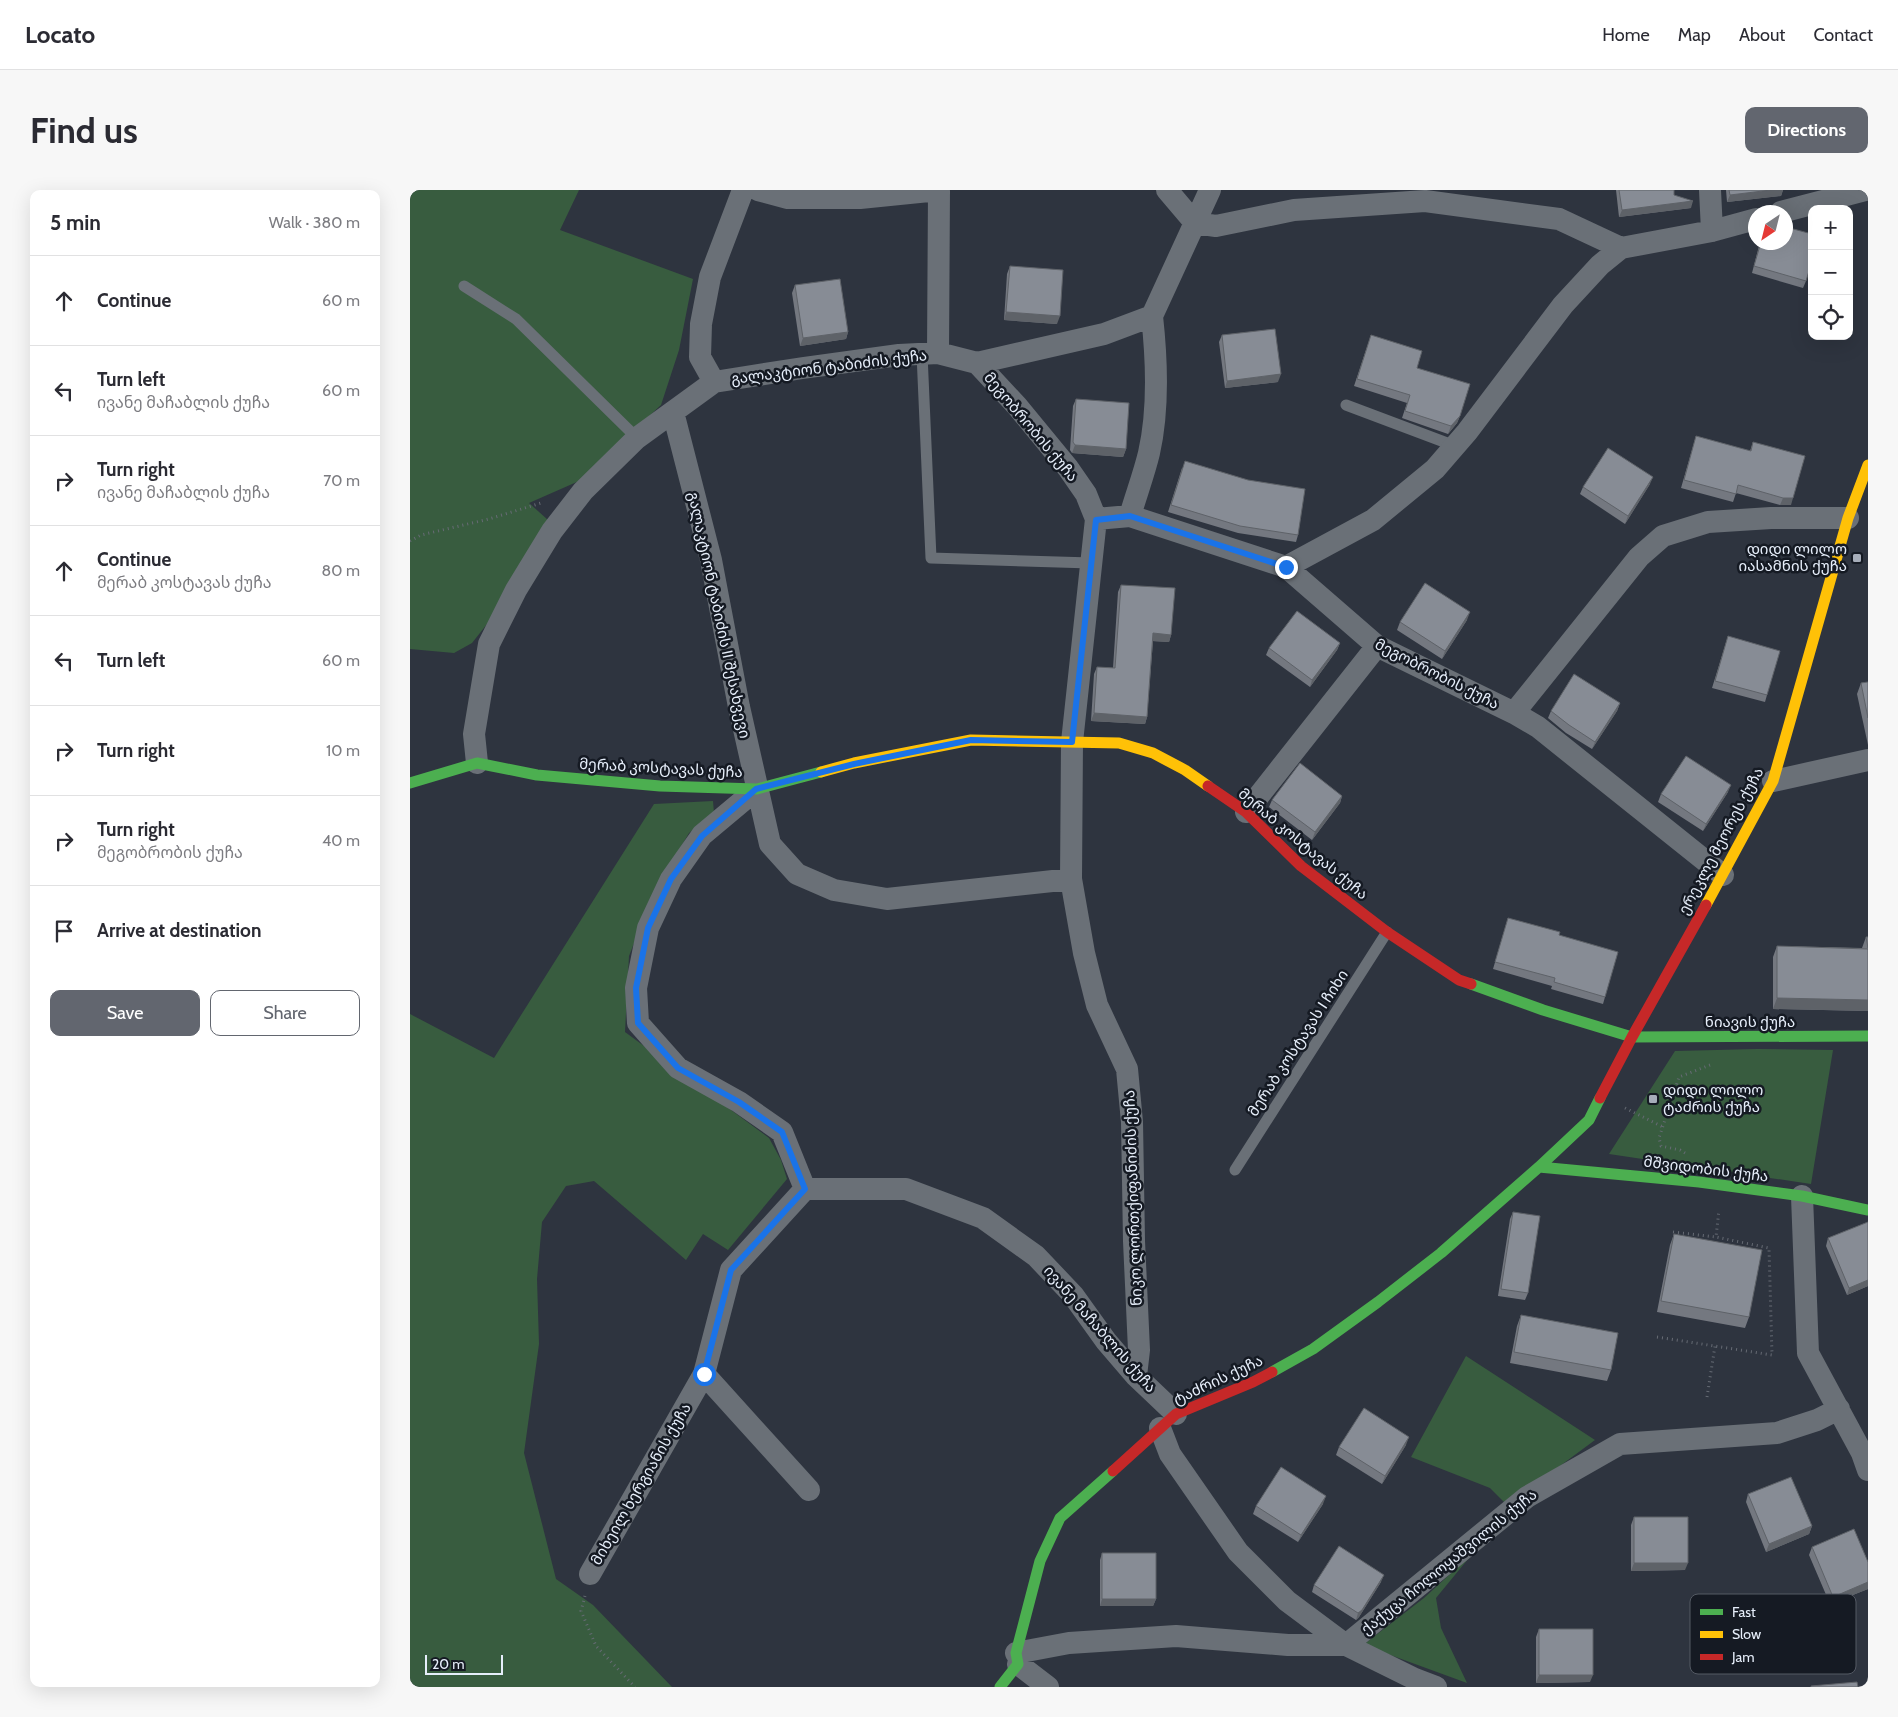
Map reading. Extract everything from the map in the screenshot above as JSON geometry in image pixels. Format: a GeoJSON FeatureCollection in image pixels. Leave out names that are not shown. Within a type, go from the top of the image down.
{"type":"FeatureCollection","features":[{"type":"Feature","properties":{"kind":"street"},"geometry":{"type":"LineString","coordinates":[[714,382],[700,357],[701,324],[710,277],[743,190]]}},
{"type":"Feature","properties":{"kind":"street"},"geometry":{"type":"LineString","coordinates":[[758,190],[788,198],[860,198],[939,190],[930,353]]}},
{"type":"Feature","properties":{"kind":"street"},"geometry":{"type":"LineString","coordinates":[[1167,190],[1195,223],[1216,226],[1294,210],[1425,201],[1559,219],[1621,248]]}},
{"type":"Feature","properties":{"kind":"street"},"geometry":{"type":"LineString","coordinates":[[1096,520],[1130,516],[1149,453],[1155,402],[1156,349],[1152,316],[1210,190]]}},
{"type":"Feature","properties":{"kind":"street"},"geometry":{"type":"LineString","coordinates":[[1710,190],[1712,231]]}},
{"type":"Feature","properties":{"kind":"street"},"geometry":{"type":"LineString","coordinates":[[1793,209],[1865,190]]}},
{"type":"Feature","properties":{"kind":"street"},"geometry":{"type":"LineString","coordinates":[[1286,567],[1373,520],[1435,469],[1455,446],[1563,305],[1600,265],[1621,248],[1712,231],[1748,222]]}},
{"type":"Feature","properties":{"kind":"street","name":"გალაკტიონ ტაბიძის ქუჩა"},"geometry":{"type":"LineString","coordinates":[[477,763],[474,734],[489,644],[516,590],[552,531],[583,491],[637,438],[714,382],[803,368],[930,353],[977,363],[1104,334],[1152,316]]}},
{"type":"Feature","properties":{"kind":"street","name":"მეგობრობის ქუჩა"},"geometry":{"type":"LineString","coordinates":[[977,363],[1017,406],[1068,468],[1086,494],[1096,520]]}},
{"type":"Feature","properties":{"kind":"street","name":"გალაკტიონ ტაბიძის II შესახვევი"},"geometry":{"type":"LineString","coordinates":[[673,412],[711,560],[756,789],[770,844],[797,874],[834,890],[887,899],[1071,879]]}},
{"type":"Feature","properties":{"kind":"street","name":"ერეკლე მეორეს ქუჩა"},"geometry":{"type":"LineString","coordinates":[[1540,1167],[1588,1120],[1632,1037],[1723,875],[1772,781],[1848,518],[1868,468]]}},
{"type":"Feature","properties":{"kind":"street","name":"მეგობრობის ქუჩა"},"geometry":{"type":"LineString","coordinates":[[1130,516],[1286,567],[1377,646],[1514,713],[1538,727],[1723,875]]}},
{"type":"Feature","properties":{"kind":"street"},"geometry":{"type":"LineString","coordinates":[[1514,713],[1639,558],[1663,536],[1708,522],[1771,518],[1848,518]]}},
{"type":"Feature","properties":{"kind":"street","name":"ნიკო ლორთქიფანიძის ქუჩა"},"geometry":{"type":"LineString","coordinates":[[1096,520],[1072,742],[1071,879],[1084,953],[1097,1005],[1127,1070],[1132,1122],[1134,1241],[1139,1350],[1136,1376]]}},
{"type":"Feature","properties":{"kind":"street"},"geometry":{"type":"LineString","coordinates":[[1246,812],[1377,646]]}},
{"type":"Feature","properties":{"kind":"street","name":"მერაბ კოსტავას ქუჩა"},"geometry":{"type":"LineString","coordinates":[[410,783],[477,763],[537,775],[660,786],[756,789],[854,764],[971,740],[1119,743],[1153,753],[1184,770],[1246,812],[1302,866],[1387,932],[1459,980],[1543,1010],[1632,1037]]}},
{"type":"Feature","properties":{"kind":"street"},"geometry":{"type":"LineString","coordinates":[[1772,781],[1868,760]]}},
{"type":"Feature","properties":{"kind":"street"},"geometry":{"type":"LineString","coordinates":[[756,789],[702,836],[671,879],[648,928],[636,988],[638,1023],[678,1068],[739,1102],[782,1132],[805,1189]]}},
{"type":"Feature","properties":{"kind":"street","name":"ნიავის ქუჩა"},"geometry":{"type":"LineString","coordinates":[[1632,1037],[1868,1036]]}},
{"type":"Feature","properties":{"kind":"street","name":"მშვიდობის ქუჩა"},"geometry":{"type":"LineString","coordinates":[[1540,1167],[1686,1180],[1802,1196],[1868,1210]]}},
{"type":"Feature","properties":{"kind":"street","name":"ტაძრის ქუჩა"},"geometry":{"type":"LineString","coordinates":[[1000,1687],[1017,1658],[1040,1561],[1060,1518],[1168,1421],[1253,1382],[1313,1348],[1378,1302],[1441,1253],[1540,1167]]}},
{"type":"Feature","properties":{"kind":"street","name":"მიხეილ ხერგიანის ქუჩა"},"geometry":{"type":"LineString","coordinates":[[590,1574],[704,1374],[731,1270],[805,1189]]}},
{"type":"Feature","properties":{"kind":"street","name":"ივანე მაჩაბლის ქუჩა"},"geometry":{"type":"LineString","coordinates":[[805,1189],[906,1189],[983,1218],[1036,1256],[1073,1295],[1106,1341],[1136,1376],[1168,1421]]}},
{"type":"Feature","properties":{"kind":"street"},"geometry":{"type":"LineString","coordinates":[[1802,1196],[1808,1353],[1866,1459]]}},
{"type":"Feature","properties":{"kind":"street"},"geometry":{"type":"LineString","coordinates":[[704,1374],[809,1490]]}},
{"type":"Feature","properties":{"kind":"street","name":"ქაქუცა ჩოლოყაშვილის ქუჩა"},"geometry":{"type":"LineString","coordinates":[[1346,1645],[1527,1497],[1620,1444],[1776,1433],[1817,1420],[1838,1409]]}},
{"type":"Feature","properties":{"kind":"street"},"geometry":{"type":"LineString","coordinates":[[1168,1421],[1170,1454],[1238,1552],[1287,1601],[1346,1645],[1415,1679],[1436,1687]]}},
{"type":"Feature","properties":{"kind":"street"},"geometry":{"type":"LineString","coordinates":[[1017,1658],[1069,1643],[1176,1636],[1288,1645],[1346,1645]]}},
{"type":"Feature","properties":{"kind":"street"},"geometry":{"type":"LineString","coordinates":[[1017,1658],[1048,1687]]}},
{"type":"Feature","properties":{"kind":"lane"},"geometry":{"type":"LineString","coordinates":[[464,286],[516,319],[637,438]]}},
{"type":"Feature","properties":{"kind":"lane"},"geometry":{"type":"LineString","coordinates":[[930,353],[931,558],[1091,564]]}},
{"type":"Feature","properties":{"kind":"lane"},"geometry":{"type":"LineString","coordinates":[[1346,405],[1455,446]]}},
{"type":"Feature","properties":{"kind":"lane","name":"მერაბ კოსტავას I ჩიხი"},"geometry":{"type":"LineString","coordinates":[[1235,1170],[1387,932]]}},
{"type":"Feature","properties":{"kind":"path"},"geometry":{"type":"LineString","coordinates":[[410,541],[422,535],[490,519],[546,502]]}},
{"type":"Feature","properties":{"kind":"path"},"geometry":{"type":"LineString","coordinates":[[1686,1180],[1687,1154],[1680,1150],[1661,1146],[1659,1138],[1679,1076],[1717,1062],[1721,1037]]}},
{"type":"Feature","properties":{"kind":"path"},"geometry":{"type":"LineString","coordinates":[[1601,1097],[1663,1127]]}},
{"type":"Feature","properties":{"kind":"path"},"geometry":{"type":"LineString","coordinates":[[1716,1237],[1722,1185]]}},
{"type":"Feature","properties":{"kind":"path"},"geometry":{"type":"LineString","coordinates":[[1657,1337],[1772,1355],[1769,1248],[1716,1237],[1673,1232]]}},
{"type":"Feature","properties":{"kind":"path"},"geometry":{"type":"LineString","coordinates":[[1707,1397],[1715,1346]]}},
{"type":"Feature","properties":{"kind":"path"},"geometry":{"type":"LineString","coordinates":[[590,1574],[582,1611],[596,1646],[635,1687]]}},
{"type":"Feature","properties":{"kind":"green space"},"geometry":{"type":"Polygon","coordinates":[[[410,190],[579,190],[560,230],[693,279],[679,350],[661,405],[579,481],[529,503],[548,520],[495,614],[472,643],[454,653],[410,649],[410,190]]]}},
{"type":"Feature","properties":{"kind":"green space"},"geometry":{"type":"Polygon","coordinates":[[[713,801],[714,813],[689,833],[654,892],[629,956],[625,1032],[769,1138],[781,1160],[787,1179],[728,1250],[703,1234],[686,1260],[594,1181],[566,1186],[542,1222],[537,1279],[539,1344],[524,1453],[556,1579],[593,1605],[672,1687],[410,1687],[410,1014],[494,1058],[654,804],[713,801]]]}},
{"type":"Feature","properties":{"kind":"green space"},"geometry":{"type":"Polygon","coordinates":[[[1833,1050],[1811,1184],[1609,1154],[1675,1051],[1833,1050]]]}},
{"type":"Feature","properties":{"kind":"green space"},"geometry":{"type":"Polygon","coordinates":[[[1466,1356],[1595,1440],[1541,1480],[1505,1503],[1490,1488],[1411,1457],[1466,1356]]]}},
{"type":"Feature","properties":{"kind":"green space"},"geometry":{"type":"Polygon","coordinates":[[[1473,1553],[1436,1598],[1441,1628],[1467,1683],[1363,1645],[1424,1598],[1473,1553]]]}},
{"type":"Feature","properties":{"kind":"building"},"geometry":{"type":"Polygon","coordinates":[[[1619,190],[1674,190],[1674,195],[1693,201],[1622,210],[1619,190]]]}},
{"type":"Feature","properties":{"kind":"building"},"geometry":{"type":"Polygon","coordinates":[[[1729,190],[1771,190],[1730,195],[1729,190]]]}},
{"type":"Feature","properties":{"kind":"building"},"geometry":{"type":"Polygon","coordinates":[[[1793,229],[1808,233],[1808,274],[1806,281],[1754,266],[1759,250],[1793,250],[1793,229]]]}},
{"type":"Feature","properties":{"kind":"building"},"geometry":{"type":"Polygon","coordinates":[[[1010,266],[1063,270],[1060,316],[1006,312],[1010,266]]]}},
{"type":"Feature","properties":{"kind":"building"},"geometry":{"type":"Polygon","coordinates":[[[840,279],[848,332],[803,338],[795,285],[840,279]]]}},
{"type":"Feature","properties":{"kind":"building"},"geometry":{"type":"Polygon","coordinates":[[[1275,329],[1281,374],[1227,381],[1222,335],[1275,329]]]}},
{"type":"Feature","properties":{"kind":"building"},"geometry":{"type":"Polygon","coordinates":[[[1371,335],[1422,351],[1417,368],[1470,384],[1460,416],[1451,426],[1405,411],[1410,395],[1357,379],[1371,335]]]}},
{"type":"Feature","properties":{"kind":"building"},"geometry":{"type":"Polygon","coordinates":[[[1076,399],[1129,403],[1126,449],[1075,445],[1073,442],[1076,399]]]}},
{"type":"Feature","properties":{"kind":"building"},"geometry":{"type":"Polygon","coordinates":[[[1696,436],[1751,451],[1753,442],[1805,456],[1793,498],[1783,498],[1738,485],[1736,494],[1684,480],[1696,436]]]}},
{"type":"Feature","properties":{"kind":"building"},"geometry":{"type":"Polygon","coordinates":[[[1608,448],[1653,477],[1628,516],[1583,487],[1608,448]]]}},
{"type":"Feature","properties":{"kind":"building"},"geometry":{"type":"Polygon","coordinates":[[[1185,461],[1248,480],[1305,489],[1298,535],[1240,526],[1171,505],[1185,461]]]}},
{"type":"Feature","properties":{"kind":"building"},"geometry":{"type":"Polygon","coordinates":[[[1425,583],[1470,612],[1445,651],[1400,622],[1425,583]]]}},
{"type":"Feature","properties":{"kind":"building"},"geometry":{"type":"Polygon","coordinates":[[[1121,585],[1175,588],[1171,635],[1153,633],[1147,717],[1094,713],[1097,667],[1115,668],[1121,585]]]}},
{"type":"Feature","properties":{"kind":"building"},"geometry":{"type":"Polygon","coordinates":[[[1297,611],[1340,643],[1312,680],[1269,648],[1297,611]]]}},
{"type":"Feature","properties":{"kind":"building"},"geometry":{"type":"Polygon","coordinates":[[[1728,636],[1780,651],[1767,695],[1715,681],[1728,636]]]}},
{"type":"Feature","properties":{"kind":"building"},"geometry":{"type":"Polygon","coordinates":[[[1574,674],[1620,703],[1595,742],[1551,711],[1574,674]]]}},
{"type":"Feature","properties":{"kind":"building"},"geometry":{"type":"Polygon","coordinates":[[[1868,682],[1868,718],[1861,683],[1868,682]]]}},
{"type":"Feature","properties":{"kind":"building"},"geometry":{"type":"Polygon","coordinates":[[[1686,756],[1731,785],[1706,824],[1661,794],[1686,756]]]}},
{"type":"Feature","properties":{"kind":"building"},"geometry":{"type":"Polygon","coordinates":[[[1300,763],[1342,796],[1315,832],[1272,800],[1300,763]]]}},
{"type":"Feature","properties":{"kind":"building"},"geometry":{"type":"Polygon","coordinates":[[[1508,918],[1560,932],[1559,935],[1618,952],[1605,997],[1554,982],[1555,978],[1495,962],[1508,918]]]}},
{"type":"Feature","properties":{"kind":"building"},"geometry":{"type":"Polygon","coordinates":[[[1777,946],[1868,949],[1868,1000],[1777,998],[1777,946]]]}},
{"type":"Feature","properties":{"kind":"building"},"geometry":{"type":"Polygon","coordinates":[[[1513,1212],[1540,1216],[1528,1293],[1501,1289],[1513,1212]]]}},
{"type":"Feature","properties":{"kind":"building"},"geometry":{"type":"Polygon","coordinates":[[[1868,1222],[1868,1280],[1849,1288],[1828,1238],[1868,1222]]]}},
{"type":"Feature","properties":{"kind":"building"},"geometry":{"type":"Polygon","coordinates":[[[1674,1234],[1762,1250],[1749,1317],[1661,1301],[1674,1234]]]}},
{"type":"Feature","properties":{"kind":"building"},"geometry":{"type":"Polygon","coordinates":[[[1521,1315],[1618,1333],[1611,1370],[1514,1352],[1521,1315]]]}},
{"type":"Feature","properties":{"kind":"building"},"geometry":{"type":"Polygon","coordinates":[[[1364,1408],[1409,1437],[1385,1476],[1339,1447],[1364,1408]]]}},
{"type":"Feature","properties":{"kind":"building"},"geometry":{"type":"Polygon","coordinates":[[[1281,1467],[1326,1496],[1301,1535],[1256,1506],[1281,1467]]]}},
{"type":"Feature","properties":{"kind":"building"},"geometry":{"type":"Polygon","coordinates":[[[1791,1477],[1812,1526],[1769,1544],[1748,1494],[1791,1477]]]}},
{"type":"Feature","properties":{"kind":"building"},"geometry":{"type":"Polygon","coordinates":[[[1634,1517],[1688,1517],[1688,1563],[1634,1563],[1634,1517]]]}},
{"type":"Feature","properties":{"kind":"building"},"geometry":{"type":"Polygon","coordinates":[[[1854,1529],[1868,1562],[1868,1582],[1840,1594],[1832,1594],[1812,1547],[1854,1529]]]}},
{"type":"Feature","properties":{"kind":"building"},"geometry":{"type":"Polygon","coordinates":[[[1339,1546],[1384,1575],[1362,1610],[1358,1613],[1314,1585],[1339,1546]]]}},
{"type":"Feature","properties":{"kind":"building"},"geometry":{"type":"Polygon","coordinates":[[[1102,1553],[1156,1553],[1156,1599],[1102,1599],[1102,1553]]]}},
{"type":"Feature","properties":{"kind":"building"},"geometry":{"type":"Polygon","coordinates":[[[1539,1629],[1593,1629],[1593,1675],[1539,1675],[1539,1629]]]}},
{"type":"Feature","properties":{"kind":"building"},"geometry":{"type":"Polygon","coordinates":[[[1857,1682],[1858,1687],[1811,1687],[1811,1686],[1857,1682]]]}},
{"type":"Feature","properties":{"kind":"traffic: fast"},"geometry":{"type":"LineString","coordinates":[[410,783],[477,763],[537,775],[660,786],[757,789],[821,772]]}},
{"type":"Feature","properties":{"kind":"traffic: fast"},"geometry":{"type":"LineString","coordinates":[[1471,984],[1543,1010],[1632,1037],[1868,1036]]}},
{"type":"Feature","properties":{"kind":"traffic: fast"},"geometry":{"type":"LineString","coordinates":[[1272,1372],[1313,1349],[1441,1253],[1539,1167],[1589,1120],[1600,1098]]}},
{"type":"Feature","properties":{"kind":"traffic: fast"},"geometry":{"type":"LineString","coordinates":[[1539,1167],[1699,1182],[1802,1196],[1868,1210]]}},
{"type":"Feature","properties":{"kind":"traffic: fast"},"geometry":{"type":"LineString","coordinates":[[1000,1687],[1018,1664],[1016,1653],[1040,1561],[1060,1518],[1113,1471]]}},
{"type":"Feature","properties":{"kind":"traffic: slow"},"geometry":{"type":"LineString","coordinates":[[1706,905],[1773,781],[1848,518],[1868,465]]}},
{"type":"Feature","properties":{"kind":"traffic: slow"},"geometry":{"type":"LineString","coordinates":[[821,772],[854,763],[971,740],[1119,743],[1153,753],[1185,770],[1208,786]]}},
{"type":"Feature","properties":{"kind":"traffic: jam"},"geometry":{"type":"LineString","coordinates":[[1208,786],[1246,812],[1301,866],[1387,932],[1459,980],[1471,984]]}},
{"type":"Feature","properties":{"kind":"traffic: jam"},"geometry":{"type":"LineString","coordinates":[[1600,1098],[1706,905]]}},
{"type":"Feature","properties":{"kind":"traffic: jam"},"geometry":{"type":"LineString","coordinates":[[1113,1471],[1176,1414],[1253,1382],[1272,1372]]}},
{"type":"Feature","properties":{"kind":"place","name":"დიდი ლილო იასამნის ქუჩა"},"geometry":{"type":"Point","coordinates":[1857,558]}},
{"type":"Feature","properties":{"kind":"place","name":"დიდი ლილო ტაძრის ქუჩა"},"geometry":{"type":"Point","coordinates":[1653,1099]}},
{"type":"Feature","properties":{"kind":"route"},"geometry":{"type":"LineString","coordinates":[[704,1374],[731,1270],[805,1189],[782,1132],[739,1102],[678,1068],[638,1023],[636,988],[648,928],[671,879],[702,836],[756,789],[854,764],[971,740],[1072,742],[1096,520],[1130,516],[1286,567]]}}]}
